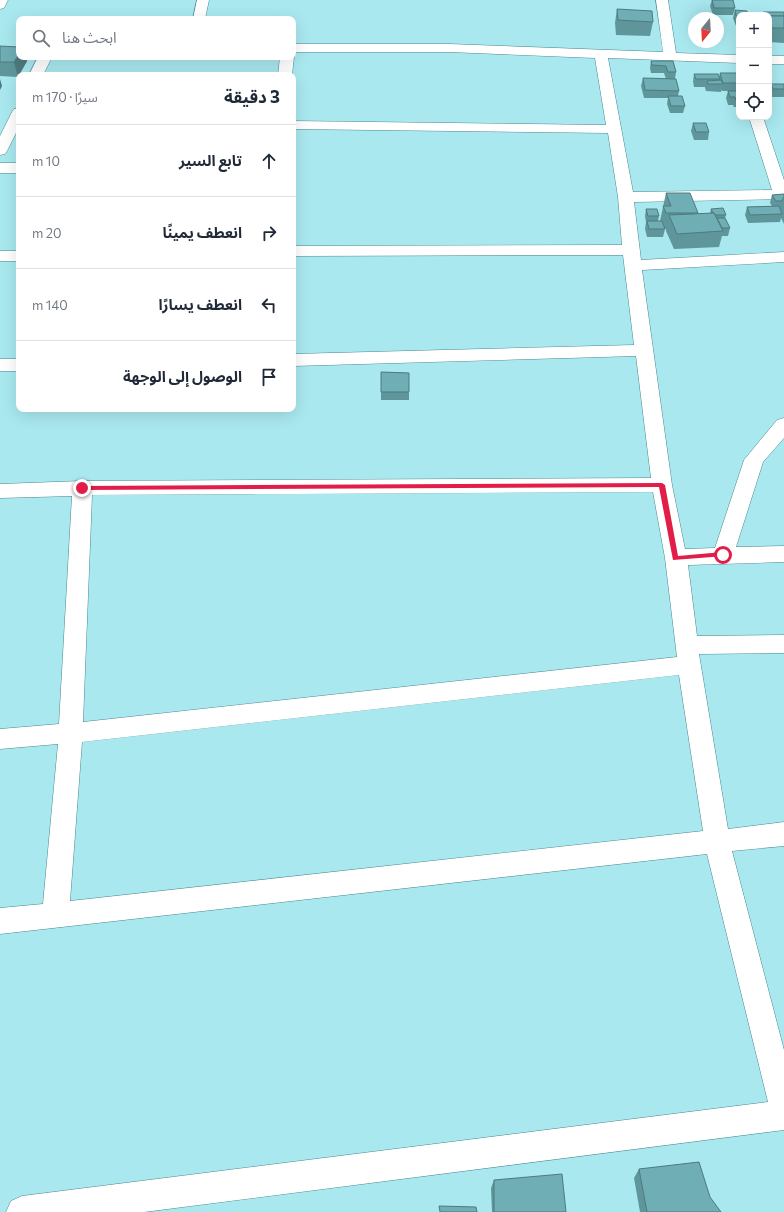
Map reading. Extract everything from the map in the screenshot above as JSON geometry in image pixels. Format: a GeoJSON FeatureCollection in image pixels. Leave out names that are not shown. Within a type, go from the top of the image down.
{"type":"FeatureCollection","features":[{"type":"Feature","properties":{"kind":"street"},"geometry":{"type":"LineString","coordinates":[[0,5],[2,0]]}},
{"type":"Feature","properties":{"kind":"street"},"geometry":{"type":"LineString","coordinates":[[200,16],[203,0]]}},
{"type":"Feature","properties":{"kind":"street"},"geometry":{"type":"LineString","coordinates":[[662,0],[670,56]]}},
{"type":"Feature","properties":{"kind":"street"},"geometry":{"type":"LineString","coordinates":[[296,48],[449,48],[670,56],[736,61]]}},
{"type":"Feature","properties":{"kind":"street"},"geometry":{"type":"LineString","coordinates":[[601,54],[626,197],[632,258],[662,485],[676,558],[687,655],[717,841],[784,1108]]}},
{"type":"Feature","properties":{"kind":"street"},"geometry":{"type":"LineString","coordinates":[[38,72],[44,60]]}},
{"type":"Feature","properties":{"kind":"street"},"geometry":{"type":"LineString","coordinates":[[285,72],[287,60]]}},
{"type":"Feature","properties":{"kind":"street"},"geometry":{"type":"LineString","coordinates":[[772,60],[784,60]]}},
{"type":"Feature","properties":{"kind":"street"},"geometry":{"type":"LineString","coordinates":[[0,151],[13,120]]}},
{"type":"Feature","properties":{"kind":"street"},"geometry":{"type":"LineString","coordinates":[[626,197],[782,194],[757,120]]}},
{"type":"Feature","properties":{"kind":"street"},"geometry":{"type":"LineString","coordinates":[[296,125],[613,129]]}},
{"type":"Feature","properties":{"kind":"street"},"geometry":{"type":"LineString","coordinates":[[0,168],[16,168]]}},
{"type":"Feature","properties":{"kind":"street"},"geometry":{"type":"LineString","coordinates":[[296,252],[632,258],[784,257]]}},
{"type":"Feature","properties":{"kind":"street"},"geometry":{"type":"LineString","coordinates":[[0,256],[16,256]]}},
{"type":"Feature","properties":{"kind":"street"},"geometry":{"type":"LineString","coordinates":[[296,360],[644,350]]}},
{"type":"Feature","properties":{"kind":"street"},"geometry":{"type":"LineString","coordinates":[[0,365],[16,365]]}},
{"type":"Feature","properties":{"kind":"street"},"geometry":{"type":"LineString","coordinates":[[723,555],[754,460],[784,425]]}},
{"type":"Feature","properties":{"kind":"street"},"geometry":{"type":"LineString","coordinates":[[0,491],[82,488],[662,485]]}},
{"type":"Feature","properties":{"kind":"street"},"geometry":{"type":"LineString","coordinates":[[55,915],[71,733],[82,488]]}},
{"type":"Feature","properties":{"kind":"street"},"geometry":{"type":"LineString","coordinates":[[676,558],[723,555],[784,554]]}},
{"type":"Feature","properties":{"kind":"street"},"geometry":{"type":"LineString","coordinates":[[0,739],[71,733],[784,644]]}},
{"type":"Feature","properties":{"kind":"street"},"geometry":{"type":"LineString","coordinates":[[0,921],[784,834]]}},
{"type":"Feature","properties":{"kind":"street"},"geometry":{"type":"LineString","coordinates":[[22,1212],[784,1115]]}},
{"type":"Feature","properties":{"kind":"building"},"geometry":{"type":"Polygon","coordinates":[[[712,0],[733,0],[735,8],[714,8],[712,0]]]}},
{"type":"Feature","properties":{"kind":"building"},"geometry":{"type":"Polygon","coordinates":[[[617,9],[652,11],[653,22],[618,20],[617,9]]]}},
{"type":"Feature","properties":{"kind":"building"},"geometry":{"type":"Polygon","coordinates":[[[735,10],[747,11],[736,12],[736,14],[735,10]]]}},
{"type":"Feature","properties":{"kind":"building"},"geometry":{"type":"Polygon","coordinates":[[[772,12],[784,12],[784,16],[772,16],[772,12]]]}},
{"type":"Feature","properties":{"kind":"building"},"geometry":{"type":"Polygon","coordinates":[[[772,16],[784,16],[784,28],[772,28],[772,16]]]}},
{"type":"Feature","properties":{"kind":"building"},"geometry":{"type":"Polygon","coordinates":[[[0,46],[16,47],[16,59],[14,62],[0,62],[0,46]]]}},
{"type":"Feature","properties":{"kind":"building"},"geometry":{"type":"Polygon","coordinates":[[[651,61],[673,61],[676,72],[668,72],[666,66],[652,65],[651,61]]]}},
{"type":"Feature","properties":{"kind":"building"},"geometry":{"type":"Polygon","coordinates":[[[720,73],[736,73],[736,83],[723,83],[720,73]]]}},
{"type":"Feature","properties":{"kind":"building"},"geometry":{"type":"Polygon","coordinates":[[[694,74],[718,74],[720,79],[696,79],[694,74]]]}},
{"type":"Feature","properties":{"kind":"building"},"geometry":{"type":"Polygon","coordinates":[[[643,78],[676,79],[679,91],[645,90],[643,78]]]}},
{"type":"Feature","properties":{"kind":"building"},"geometry":{"type":"Polygon","coordinates":[[[721,80],[723,84],[708,84],[707,81],[721,80]]]}},
{"type":"Feature","properties":{"kind":"building"},"geometry":{"type":"Polygon","coordinates":[[[772,84],[784,84],[784,89],[773,89],[772,84]]]}},
{"type":"Feature","properties":{"kind":"building"},"geometry":{"type":"Polygon","coordinates":[[[728,91],[736,91],[736,100],[735,97],[730,97],[728,91]]]}},
{"type":"Feature","properties":{"kind":"building"},"geometry":{"type":"Polygon","coordinates":[[[668,96],[682,96],[685,106],[671,106],[668,96]]]}},
{"type":"Feature","properties":{"kind":"building"},"geometry":{"type":"Polygon","coordinates":[[[693,123],[706,123],[709,132],[696,132],[693,123]]]}},
{"type":"Feature","properties":{"kind":"building"},"geometry":{"type":"Polygon","coordinates":[[[666,193],[690,193],[698,213],[666,213],[663,206],[671,206],[666,193]]]}},
{"type":"Feature","properties":{"kind":"building"},"geometry":{"type":"Polygon","coordinates":[[[784,194],[782,201],[776,201],[772,195],[784,194]]]}},
{"type":"Feature","properties":{"kind":"building"},"geometry":{"type":"Polygon","coordinates":[[[779,206],[782,214],[750,215],[747,207],[779,206]]]}},
{"type":"Feature","properties":{"kind":"building"},"geometry":{"type":"Polygon","coordinates":[[[723,208],[726,215],[715,215],[711,209],[723,208]]]}},
{"type":"Feature","properties":{"kind":"building"},"geometry":{"type":"Polygon","coordinates":[[[646,209],[657,209],[659,216],[648,216],[646,209]]]}},
{"type":"Feature","properties":{"kind":"building"},"geometry":{"type":"Polygon","coordinates":[[[714,213],[723,231],[677,234],[669,215],[714,213]]]}},
{"type":"Feature","properties":{"kind":"building"},"geometry":{"type":"Polygon","coordinates":[[[717,218],[725,218],[730,228],[722,228],[717,218]]]}},
{"type":"Feature","properties":{"kind":"building"},"geometry":{"type":"Polygon","coordinates":[[[647,221],[662,221],[665,229],[649,229],[647,221]]]}},
{"type":"Feature","properties":{"kind":"building"},"geometry":{"type":"Polygon","coordinates":[[[381,372],[409,373],[409,392],[381,392],[381,372]]]}},
{"type":"Feature","properties":{"kind":"building"},"geometry":{"type":"Polygon","coordinates":[[[699,1162],[710,1197],[721,1212],[647,1212],[639,1169],[699,1162]]]}},
{"type":"Feature","properties":{"kind":"building"},"geometry":{"type":"Polygon","coordinates":[[[562,1174],[566,1212],[494,1212],[494,1180],[562,1174]]]}},
{"type":"Feature","properties":{"kind":"building"},"geometry":{"type":"Polygon","coordinates":[[[439,1206],[476,1207],[477,1212],[440,1212],[439,1206]]]}},
{"type":"Feature","properties":{"kind":"route"},"geometry":{"type":"LineString","coordinates":[[82,488],[662,485],[676,558],[723,555]]}}]}
